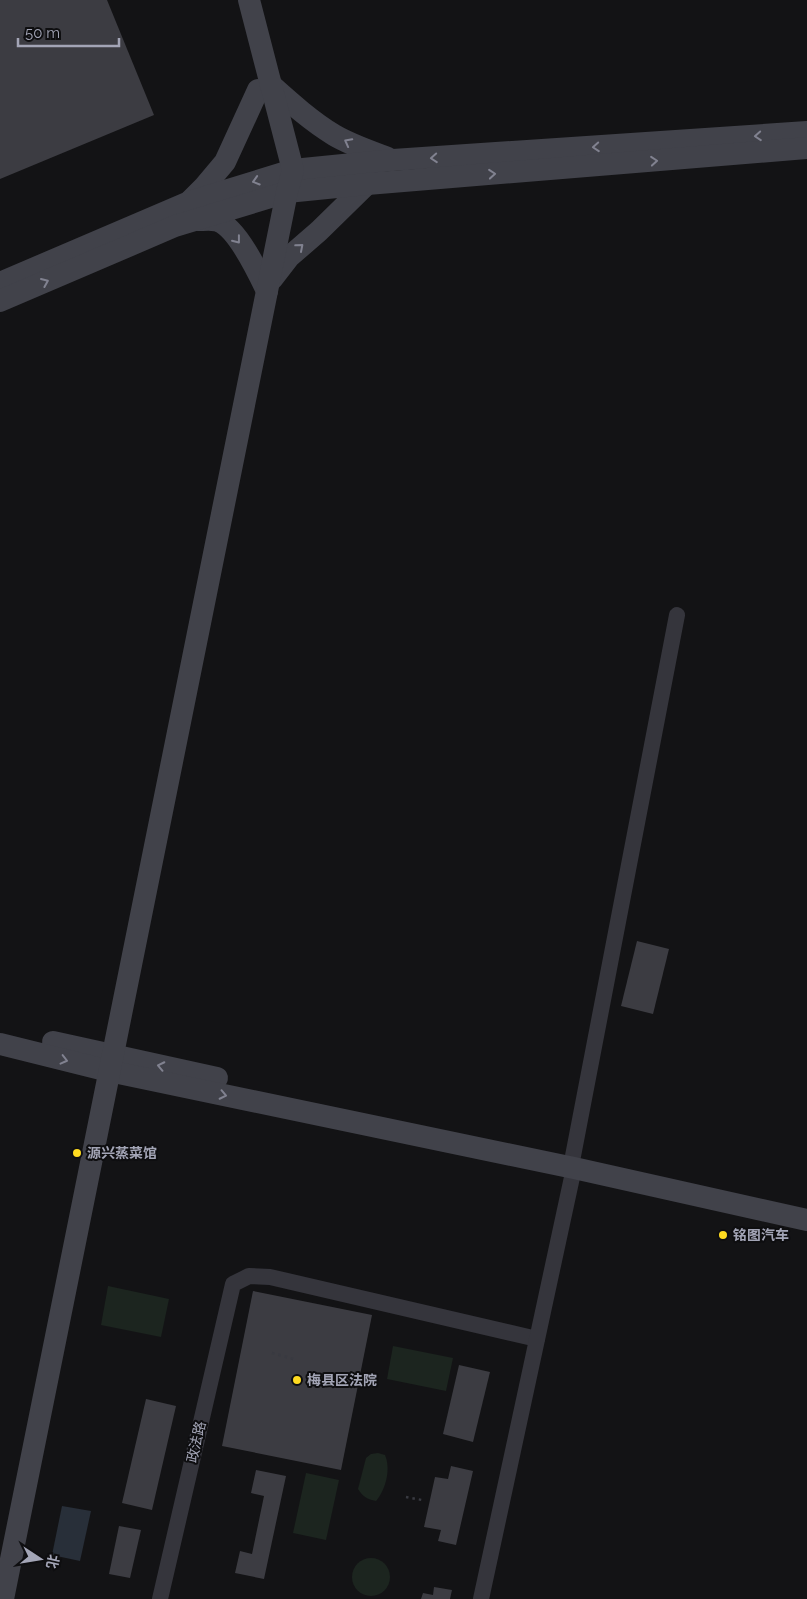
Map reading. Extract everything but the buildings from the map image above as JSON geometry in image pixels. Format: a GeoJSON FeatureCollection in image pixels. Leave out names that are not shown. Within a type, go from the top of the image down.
{"type":"FeatureCollection","features":[{"type":"Feature","properties":{"kind":"street"},"geometry":{"type":"LineString","coordinates":[[234,0],[265,88],[332,134],[355,146],[393,160]]}},
{"type":"Feature","properties":{"kind":"street"},"geometry":{"type":"LineString","coordinates":[[3,1599],[268,287],[287,179],[265,88],[249,0]]}},
{"type":"Feature","properties":{"kind":"street"},"geometry":{"type":"LineString","coordinates":[[0,301],[175,226],[193,211],[204,187],[225,162],[265,88]]}},
{"type":"Feature","properties":{"kind":"street"},"geometry":{"type":"LineString","coordinates":[[0,283],[193,211],[287,179],[393,160],[807,132]]}},
{"type":"Feature","properties":{"kind":"street"},"geometry":{"type":"LineString","coordinates":[[287,179],[367,184],[807,148]]}},
{"type":"Feature","properties":{"kind":"street"},"geometry":{"type":"LineString","coordinates":[[268,287],[289,257],[319,231],[367,184]]}},
{"type":"Feature","properties":{"kind":"street"},"geometry":{"type":"LineString","coordinates":[[193,211],[217,220],[229,229],[253,260],[268,287]]}},
{"type":"Feature","properties":{"kind":"street"},"geometry":{"type":"LineString","coordinates":[[481,1599],[574,1162],[677,615]]}},
{"type":"Feature","properties":{"kind":"street"},"geometry":{"type":"LineString","coordinates":[[0,1030],[111,1063]]}},
{"type":"Feature","properties":{"kind":"street"},"geometry":{"type":"LineString","coordinates":[[0,1044],[111,1063],[574,1162],[807,1206]]}},
{"type":"Feature","properties":{"kind":"street"},"geometry":{"type":"LineString","coordinates":[[574,1162],[807,1220]]}},
{"type":"Feature","properties":{"kind":"street","name":"政法路"},"geometry":{"type":"LineString","coordinates":[[160,1599],[233,1284],[249,1276],[270,1277],[537,1339]]}},
{"type":"Feature","properties":{"kind":"path"},"geometry":{"type":"LineString","coordinates":[[272,1353],[294,1359]]}},
{"type":"Feature","properties":{"kind":"path"},"geometry":{"type":"LineString","coordinates":[[406,1497],[422,1500]]}},
{"type":"Feature","properties":{"kind":"shaded area"},"geometry":{"type":"Polygon","coordinates":[[[108,1286],[169,1299],[161,1337],[101,1325],[108,1286]]]}},
{"type":"Feature","properties":{"kind":"shaded area"},"geometry":{"type":"Polygon","coordinates":[[[393,1346],[453,1358],[446,1391],[387,1379],[393,1346]]]}},
{"type":"Feature","properties":{"kind":"shaded area"},"geometry":{"type":"Polygon","coordinates":[[[371,1454],[385,1455],[388,1466],[385,1485],[376,1501],[366,1497],[358,1489],[366,1458],[371,1454]]]}},
{"type":"Feature","properties":{"kind":"shaded area"},"geometry":{"type":"Polygon","coordinates":[[[306,1473],[339,1480],[326,1540],[293,1533],[306,1473]]]}},
{"type":"Feature","properties":{"kind":"shaded area"},"geometry":{"type":"Polygon","coordinates":[[[62,1506],[91,1511],[80,1561],[52,1555],[62,1506]]]}},
{"type":"Feature","properties":{"kind":"shaded area"},"geometry":{"type":"Polygon","coordinates":[[[371,1558],[385,1563],[390,1577],[385,1591],[371,1596],[357,1591],[352,1577],[357,1563],[371,1558]]]}},
{"type":"Feature","properties":{"kind":"place","name":"源兴蒸菜馆"},"geometry":{"type":"Point","coordinates":[77,1153]}},
{"type":"Feature","properties":{"kind":"place","name":"铭图汽车"},"geometry":{"type":"Point","coordinates":[723,1235]}},
{"type":"Feature","properties":{"kind":"place","name":"梅县区法院"},"geometry":{"type":"Point","coordinates":[297,1380]}}]}
